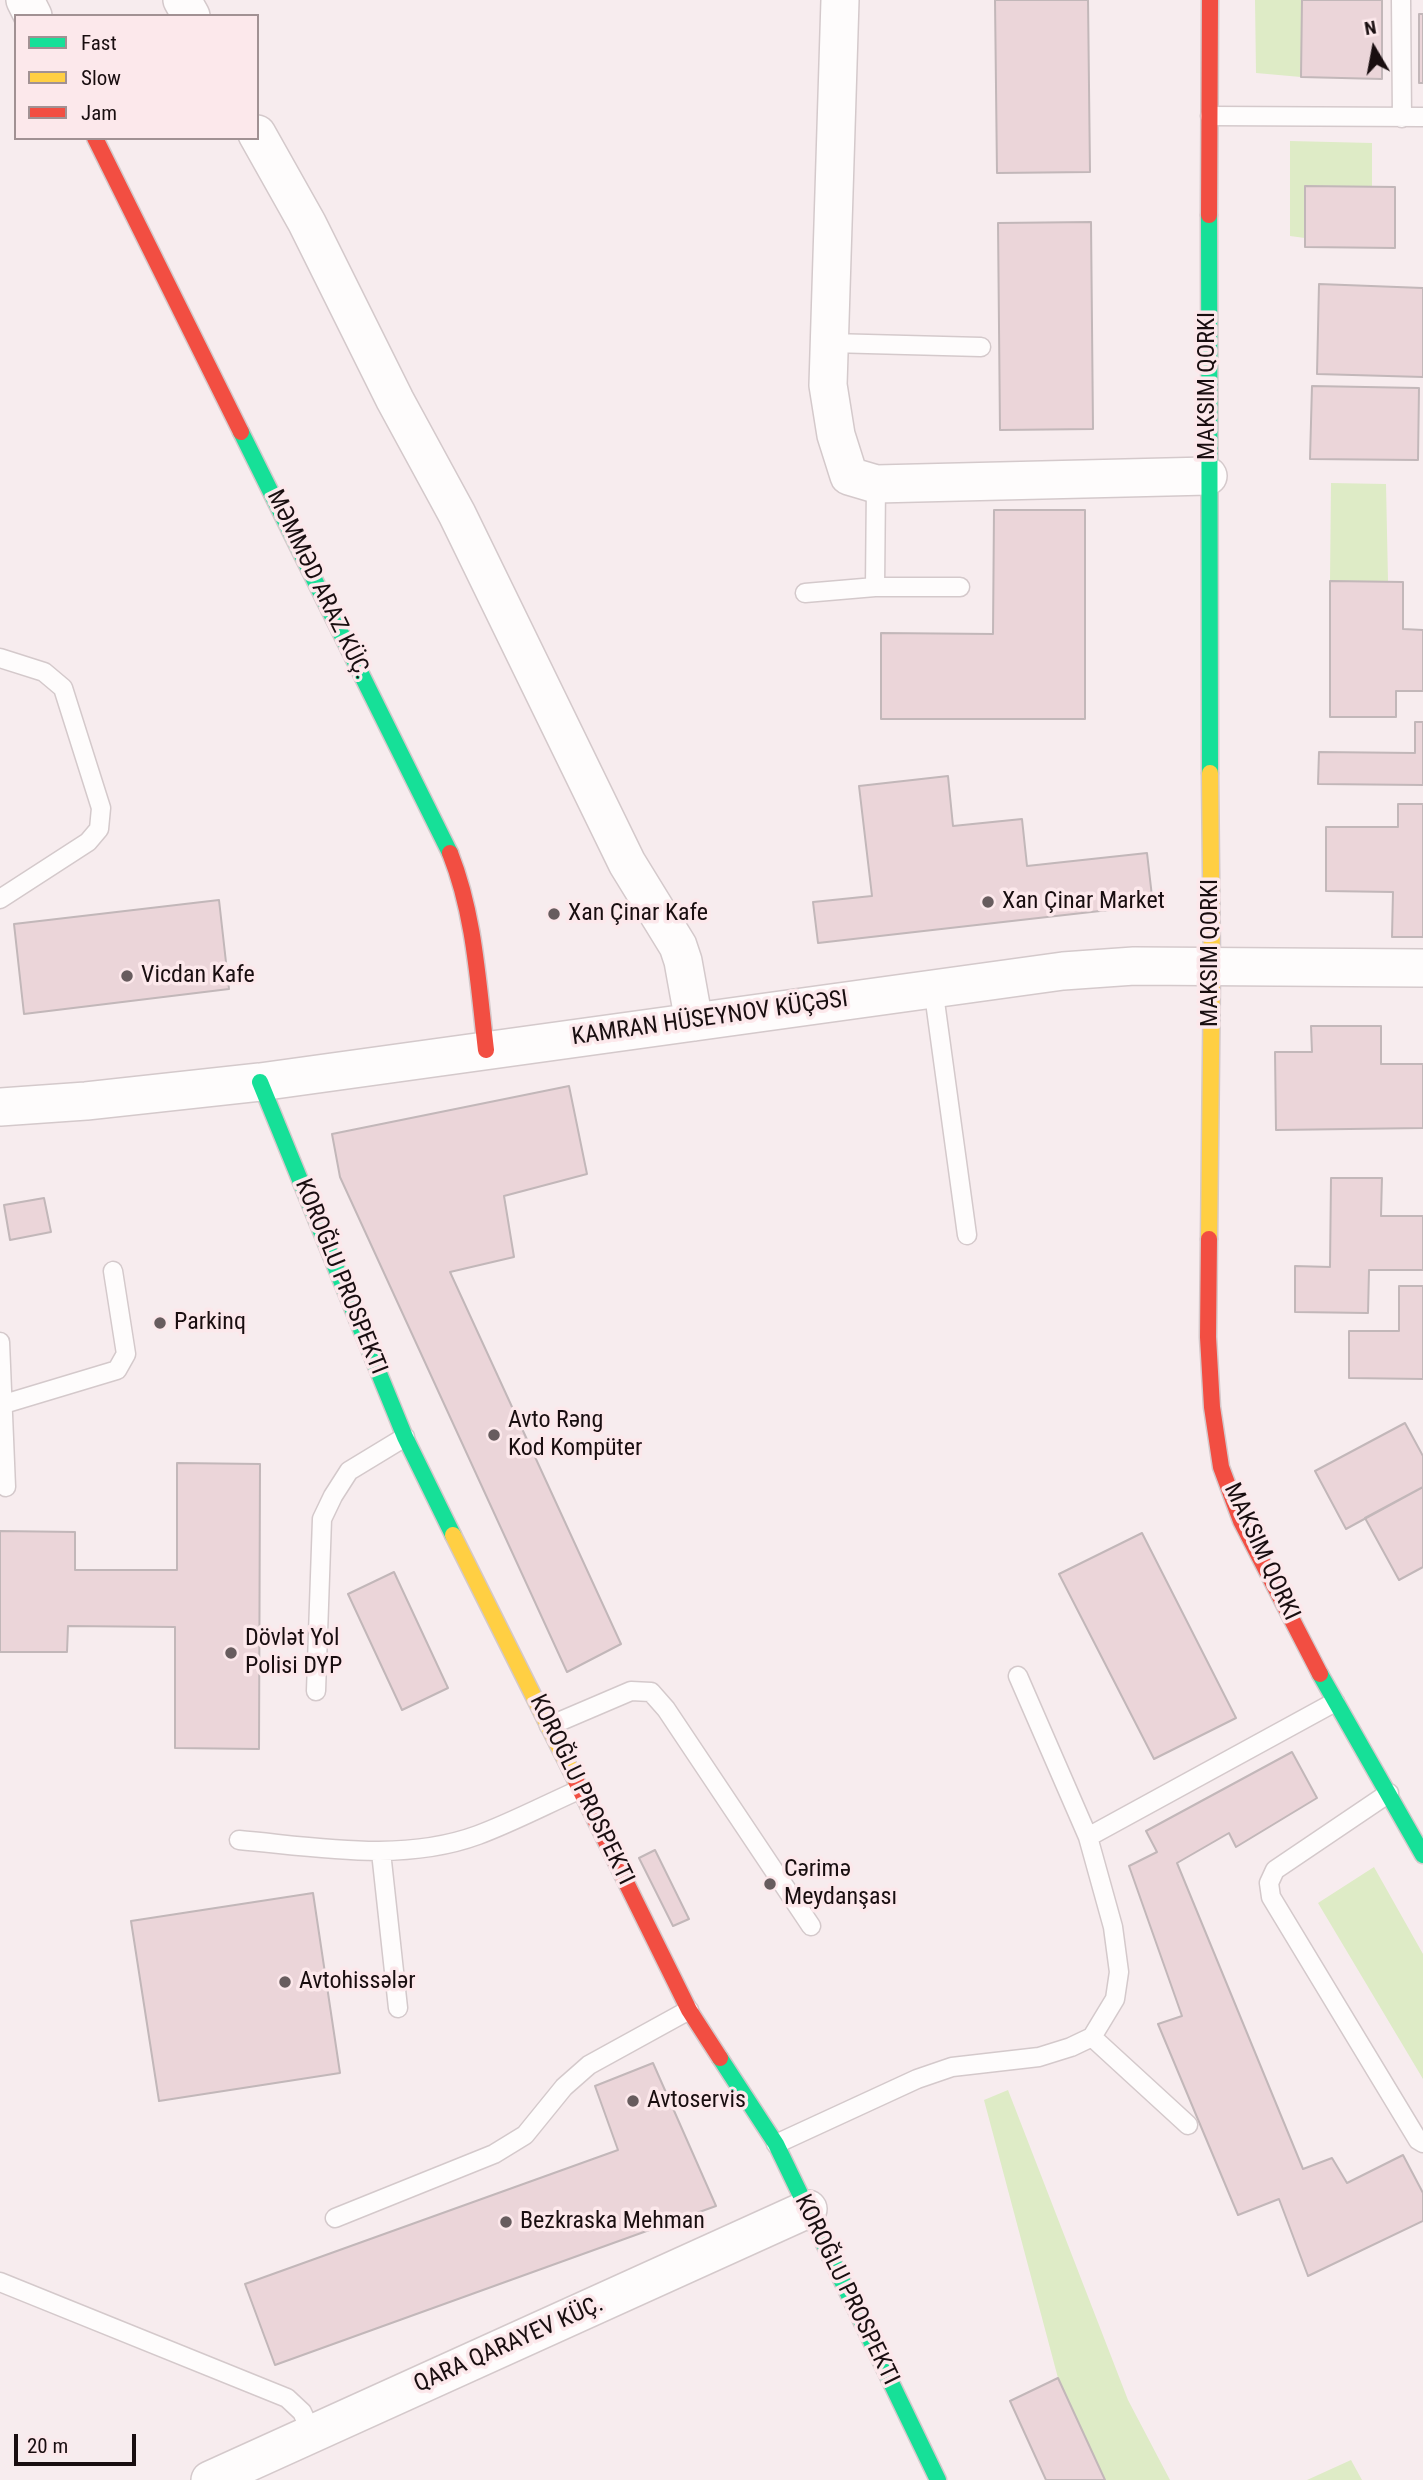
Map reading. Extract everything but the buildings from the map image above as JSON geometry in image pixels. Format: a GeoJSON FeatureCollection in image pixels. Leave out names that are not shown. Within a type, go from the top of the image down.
{"type":"FeatureCollection","features":[{"type":"Feature","properties":{"kind":"street"},"geometry":{"type":"LineString","coordinates":[[840,0],[828,385],[836,435],[849,476],[876,484],[1208,476]]}},
{"type":"Feature","properties":{"kind":"street","name":"MAKSIM QORKI"},"geometry":{"type":"LineString","coordinates":[[1210,0],[1208,476],[1212,967],[1208,1337],[1212,1407],[1221,1467],[1241,1521],[1335,1702],[1423,1856]]}},
{"type":"Feature","properties":{"kind":"street"},"geometry":{"type":"LineString","coordinates":[[259,138],[457,514],[626,863],[678,946],[694,1022]]}},
{"type":"Feature","properties":{"kind":"street","name":"MƏMMƏD ARAZ KÜÇ."},"geometry":{"type":"LineString","coordinates":[[96,140],[451,854],[464,891],[471,925],[486,1049]]}},
{"type":"Feature","properties":{"kind":"street","name":"KAMRAN HÜSEYNOV KÜÇƏSI"},"geometry":{"type":"LineString","coordinates":[[0,1107],[86,1101],[260,1082],[1063,971],[1134,966],[1423,968]]}},
{"type":"Feature","properties":{"kind":"street","name":"KOROĞLU PROSPEKTI"},"geometry":{"type":"LineString","coordinates":[[260,1082],[405,1437],[689,2010],[776,2144],[938,2480]]}},
{"type":"Feature","properties":{"kind":"street","name":"QARA QARAYEV KÜÇ."},"geometry":{"type":"LineString","coordinates":[[209,2480],[808,2209]]}},
{"type":"Feature","properties":{"kind":"lane"},"geometry":{"type":"LineString","coordinates":[[1401,0],[1402,118]]}},
{"type":"Feature","properties":{"kind":"lane"},"geometry":{"type":"LineString","coordinates":[[1210,116],[1423,117]]}},
{"type":"Feature","properties":{"kind":"lane"},"geometry":{"type":"LineString","coordinates":[[830,343],[981,347]]}},
{"type":"Feature","properties":{"kind":"lane"},"geometry":{"type":"LineString","coordinates":[[875,587],[876,484]]}},
{"type":"Feature","properties":{"kind":"lane"},"geometry":{"type":"LineString","coordinates":[[805,593],[875,587],[960,587]]}},
{"type":"Feature","properties":{"kind":"lane"},"geometry":{"type":"LineString","coordinates":[[0,658],[44,672],[63,688],[101,808],[99,829],[88,842],[0,900]]}},
{"type":"Feature","properties":{"kind":"lane"},"geometry":{"type":"LineString","coordinates":[[933,987],[967,1235]]}},
{"type":"Feature","properties":{"kind":"lane"},"geometry":{"type":"LineString","coordinates":[[4,1404],[117,1370],[126,1354],[113,1271]]}},
{"type":"Feature","properties":{"kind":"lane"},"geometry":{"type":"LineString","coordinates":[[0,1342],[6,1487]]}},
{"type":"Feature","properties":{"kind":"lane"},"geometry":{"type":"LineString","coordinates":[[316,1691],[322,1518],[349,1471],[405,1437]]}},
{"type":"Feature","properties":{"kind":"lane"},"geometry":{"type":"LineString","coordinates":[[776,2144],[918,2079],[952,2067],[1039,2057],[1072,2048],[1092,2037],[1115,1999],[1119,1972],[1113,1927],[1088,1837],[1018,1676]]}},
{"type":"Feature","properties":{"kind":"lane"},"geometry":{"type":"LineString","coordinates":[[549,1726],[631,1691],[651,1692],[666,1709],[811,1926]]}},
{"type":"Feature","properties":{"kind":"lane"},"geometry":{"type":"LineString","coordinates":[[1088,1837],[1335,1702]]}},
{"type":"Feature","properties":{"kind":"lane"},"geometry":{"type":"LineString","coordinates":[[239,1840],[381,1852],[432,1846],[476,1836],[581,1789]]}},
{"type":"Feature","properties":{"kind":"lane"},"geometry":{"type":"LineString","coordinates":[[1388,1793],[1275,1870],[1269,1883],[1271,1897],[1418,2140],[1423,2143]]}},
{"type":"Feature","properties":{"kind":"lane"},"geometry":{"type":"LineString","coordinates":[[381,1852],[398,2008]]}},
{"type":"Feature","properties":{"kind":"lane"},"geometry":{"type":"LineString","coordinates":[[335,2218],[494,2154],[526,2136],[564,2087],[589,2065],[689,2010]]}},
{"type":"Feature","properties":{"kind":"lane"},"geometry":{"type":"LineString","coordinates":[[1092,2037],[1188,2125]]}},
{"type":"Feature","properties":{"kind":"lane"},"geometry":{"type":"LineString","coordinates":[[0,2282],[286,2398],[302,2412],[312,2434]]}},
{"type":"Feature","properties":{"kind":"green space"},"geometry":{"type":"Polygon","coordinates":[[[1255,0],[1302,0],[1301,77],[1256,73],[1255,0]]]}},
{"type":"Feature","properties":{"kind":"green space"},"geometry":{"type":"Polygon","coordinates":[[[1290,141],[1372,143],[1372,186],[1306,187],[1305,238],[1290,236],[1290,141]]]}},
{"type":"Feature","properties":{"kind":"green space"},"geometry":{"type":"Polygon","coordinates":[[[1331,483],[1386,484],[1388,581],[1330,581],[1331,483]]]}},
{"type":"Feature","properties":{"kind":"green space"},"geometry":{"type":"Polygon","coordinates":[[[1374,1867],[1423,1954],[1423,2079],[1318,1903],[1374,1867]]]}},
{"type":"Feature","properties":{"kind":"green space"},"geometry":{"type":"Polygon","coordinates":[[[1008,2090],[1128,2400],[1170,2480],[1105,2480],[1058,2378],[984,2100],[1008,2090]]]}},
{"type":"Feature","properties":{"kind":"green space"},"geometry":{"type":"Polygon","coordinates":[[[1351,2460],[1362,2480],[1307,2480],[1351,2460]]]}},
{"type":"Feature","properties":{"kind":"traffic: fast"},"geometry":{"type":"LineString","coordinates":[[1209,215],[1210,773]]}},
{"type":"Feature","properties":{"kind":"traffic: fast"},"geometry":{"type":"LineString","coordinates":[[241,432],[450,853]]}},
{"type":"Feature","properties":{"kind":"traffic: fast"},"geometry":{"type":"LineString","coordinates":[[260,1082],[405,1437],[453,1535]]}},
{"type":"Feature","properties":{"kind":"traffic: fast"},"geometry":{"type":"LineString","coordinates":[[1320,1674],[1423,1855]]}},
{"type":"Feature","properties":{"kind":"traffic: fast"},"geometry":{"type":"LineString","coordinates":[[720,2058],[776,2144],[938,2480]]}},
{"type":"Feature","properties":{"kind":"traffic: slow"},"geometry":{"type":"LineString","coordinates":[[1209,1239],[1212,967],[1210,773]]}},
{"type":"Feature","properties":{"kind":"traffic: slow"},"geometry":{"type":"LineString","coordinates":[[453,1535],[576,1781]]}},
{"type":"Feature","properties":{"kind":"traffic: jam"},"geometry":{"type":"LineString","coordinates":[[1209,215],[1210,0]]}},
{"type":"Feature","properties":{"kind":"traffic: jam"},"geometry":{"type":"LineString","coordinates":[[96,140],[241,432]]}},
{"type":"Feature","properties":{"kind":"traffic: jam"},"geometry":{"type":"LineString","coordinates":[[450,853],[470,926],[486,1050]]}},
{"type":"Feature","properties":{"kind":"traffic: jam"},"geometry":{"type":"LineString","coordinates":[[1209,1239],[1208,1337],[1212,1407],[1221,1467],[1241,1521],[1320,1674]]}},
{"type":"Feature","properties":{"kind":"traffic: jam"},"geometry":{"type":"LineString","coordinates":[[576,1781],[689,2010],[720,2058]]}},
{"type":"Feature","properties":{"kind":"place","name":"Xan Çinar Market"},"geometry":{"type":"Point","coordinates":[988,902]}},
{"type":"Feature","properties":{"kind":"place","name":"Xan Çinar Kafe"},"geometry":{"type":"Point","coordinates":[554,914]}},
{"type":"Feature","properties":{"kind":"place","name":"Vicdan Kafe"},"geometry":{"type":"Point","coordinates":[127,976]}},
{"type":"Feature","properties":{"kind":"place","name":"Parkinq"},"geometry":{"type":"Point","coordinates":[160,1323]}},
{"type":"Feature","properties":{"kind":"place","name":"Avto Rəng Kod Kompüter"},"geometry":{"type":"Point","coordinates":[494,1435]}},
{"type":"Feature","properties":{"kind":"place","name":"Dövlət Yol Polisi DYP"},"geometry":{"type":"Point","coordinates":[231,1653]}},
{"type":"Feature","properties":{"kind":"place","name":"Cərimə Meydanşası"},"geometry":{"type":"Point","coordinates":[770,1884]}},
{"type":"Feature","properties":{"kind":"place","name":"Avtohissələr"},"geometry":{"type":"Point","coordinates":[285,1982]}},
{"type":"Feature","properties":{"kind":"place","name":"Avtoservis"},"geometry":{"type":"Point","coordinates":[633,2101]}},
{"type":"Feature","properties":{"kind":"place","name":"Bezkraska Mehman"},"geometry":{"type":"Point","coordinates":[506,2222]}}]}
